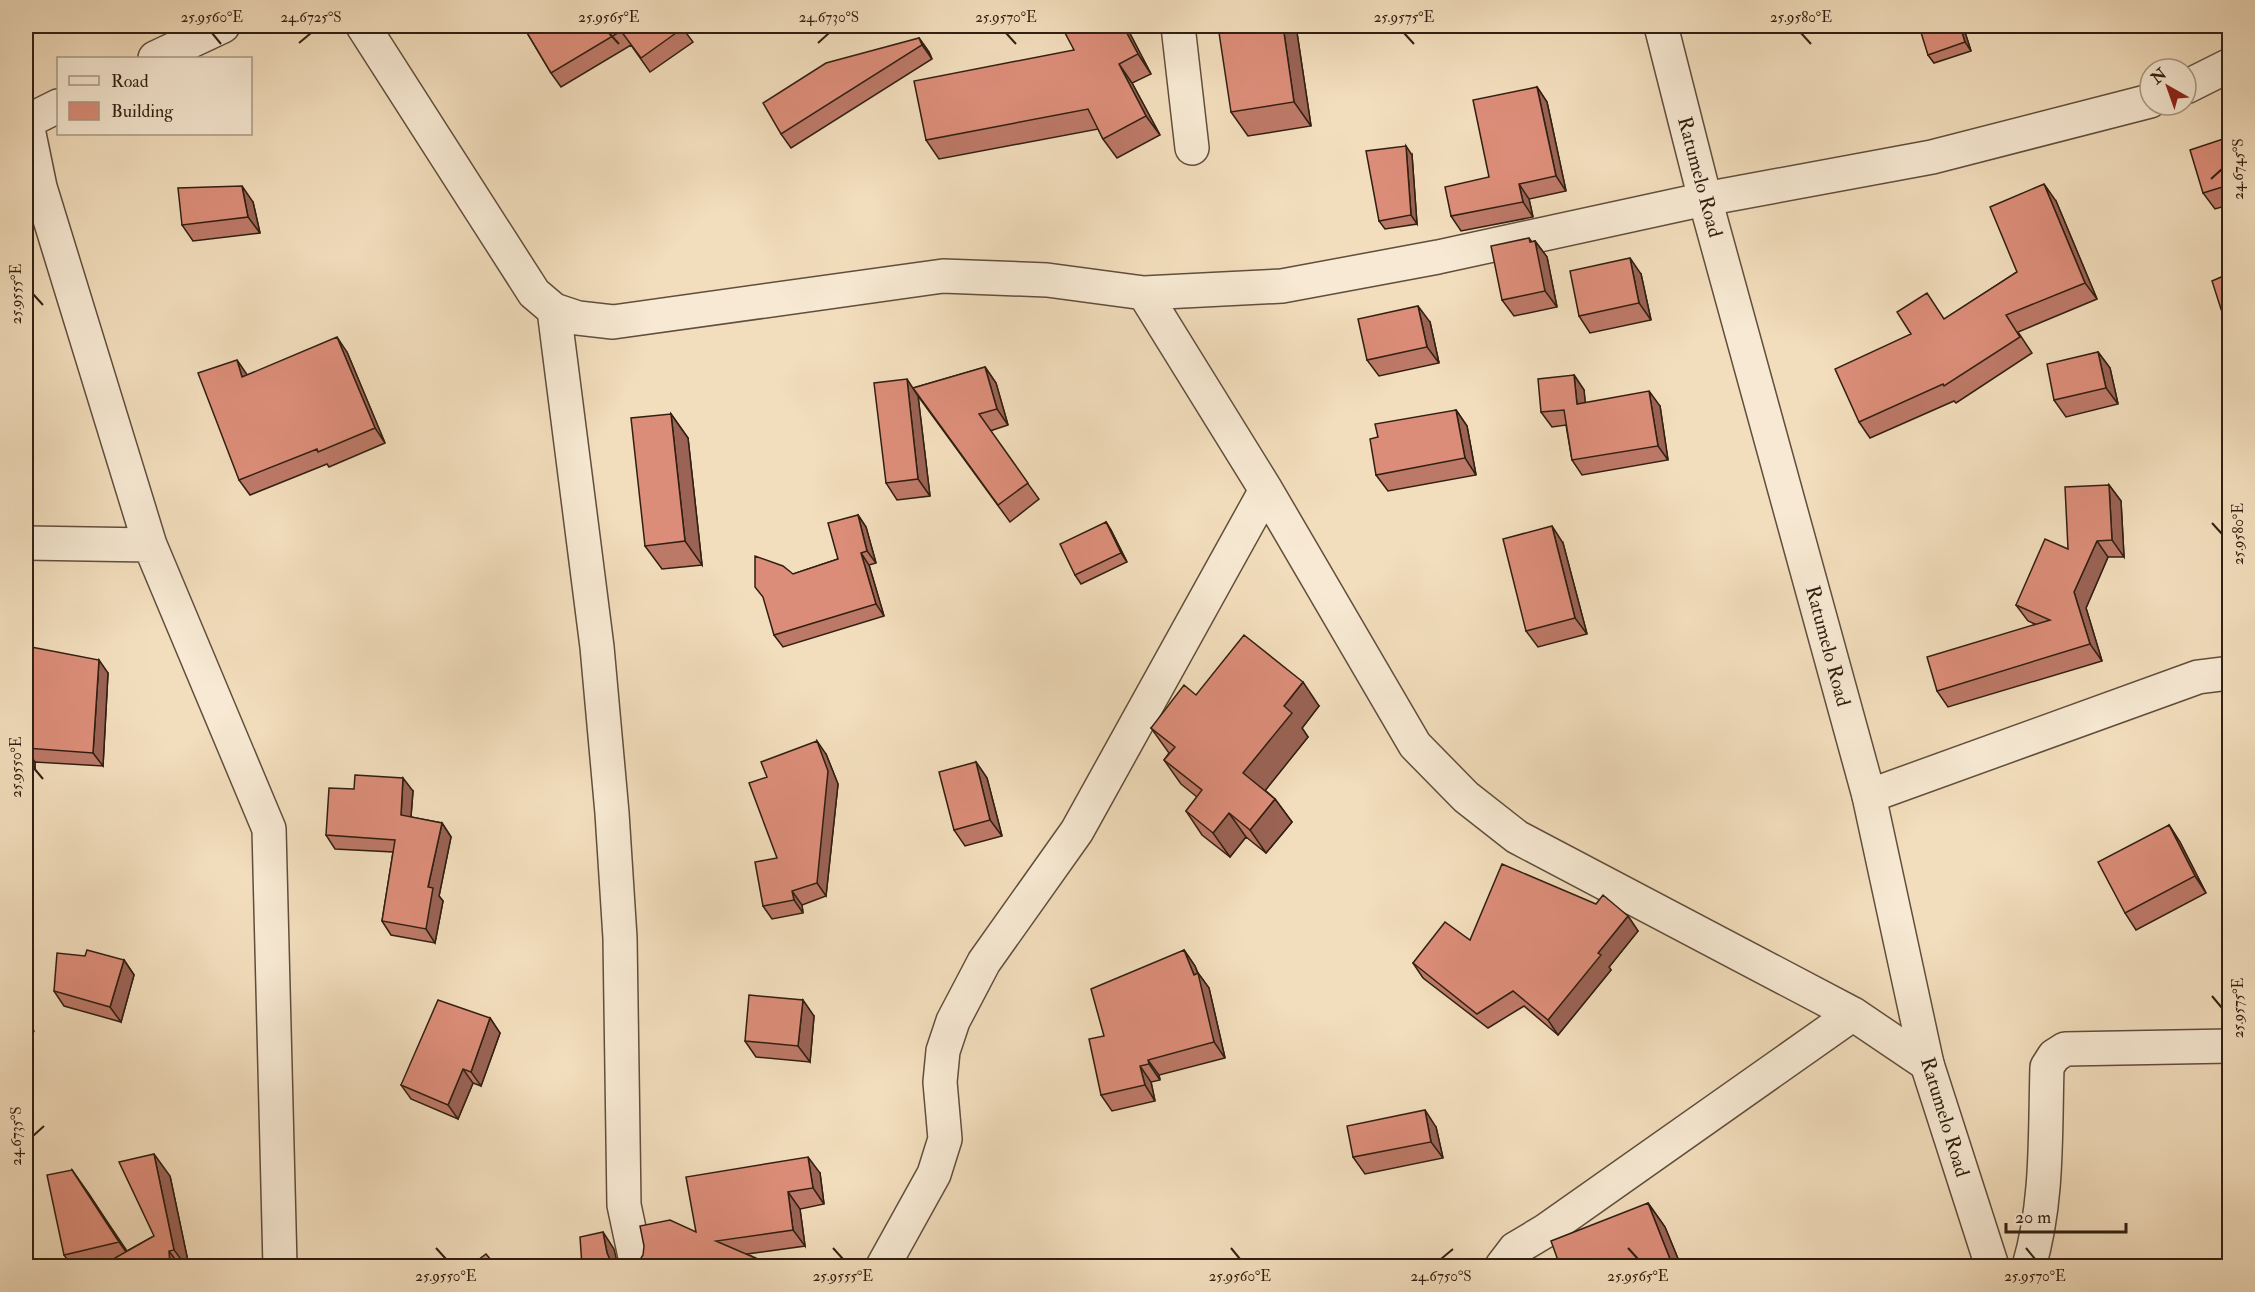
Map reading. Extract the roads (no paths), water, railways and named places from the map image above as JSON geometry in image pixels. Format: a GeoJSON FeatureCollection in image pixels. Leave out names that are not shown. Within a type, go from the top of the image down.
{"type":"FeatureCollection","features":[{"type":"Feature","properties":{"kind":"street"},"geometry":{"type":"LineString","coordinates":[[157,57],[223,26]]}},
{"type":"Feature","properties":{"kind":"street"},"geometry":{"type":"LineString","coordinates":[[363,26],[534,292],[554,310],[578,318],[613,322],[943,276],[1047,280],[1144,292],[1282,286],[1438,257],[1705,199],[1932,157],[2138,104]]}},
{"type":"Feature","properties":{"kind":"street"},"geometry":{"type":"LineString","coordinates":[[1178,26],[1192,147]]}},
{"type":"Feature","properties":{"kind":"street","name":"Ratumelo Road"},"geometry":{"type":"LineString","coordinates":[[1661,26],[1705,199],[1869,796],[1927,1064],[1992,1266]]}},
{"type":"Feature","properties":{"kind":"street"},"geometry":{"type":"LineString","coordinates":[[2198,81],[2229,65]]}},
{"type":"Feature","properties":{"kind":"street"},"geometry":{"type":"LineString","coordinates":[[57,106],[26,120],[33,192],[150,545],[269,829],[280,1266]]}},
{"type":"Feature","properties":{"kind":"street"},"geometry":{"type":"LineString","coordinates":[[1144,292],[1266,490],[1416,745],[1466,796],[1517,837],[1853,1014],[1927,1064]]}},
{"type":"Feature","properties":{"kind":"street"},"geometry":{"type":"LineString","coordinates":[[554,310],[597,647],[612,813],[620,938],[624,1205],[636,1266]]}},
{"type":"Feature","properties":{"kind":"street"},"geometry":{"type":"LineString","coordinates":[[883,1266],[934,1174],[945,1139],[940,1082],[943,1051],[953,1021],[984,962],[1077,831],[1266,490]]}},
{"type":"Feature","properties":{"kind":"street"},"geometry":{"type":"LineString","coordinates":[[26,543],[150,545]]}},
{"type":"Feature","properties":{"kind":"street"},"geometry":{"type":"LineString","coordinates":[[1869,796],[2198,677],[2229,673]]}},
{"type":"Feature","properties":{"kind":"street"},"geometry":{"type":"LineString","coordinates":[[1502,1266],[1515,1249],[1545,1231],[1853,1014]]}},
{"type":"Feature","properties":{"kind":"street"},"geometry":{"type":"LineString","coordinates":[[2029,1266],[2037,1238],[2043,1193],[2047,1067],[2054,1056],[2065,1049],[2229,1046]]}}]}
